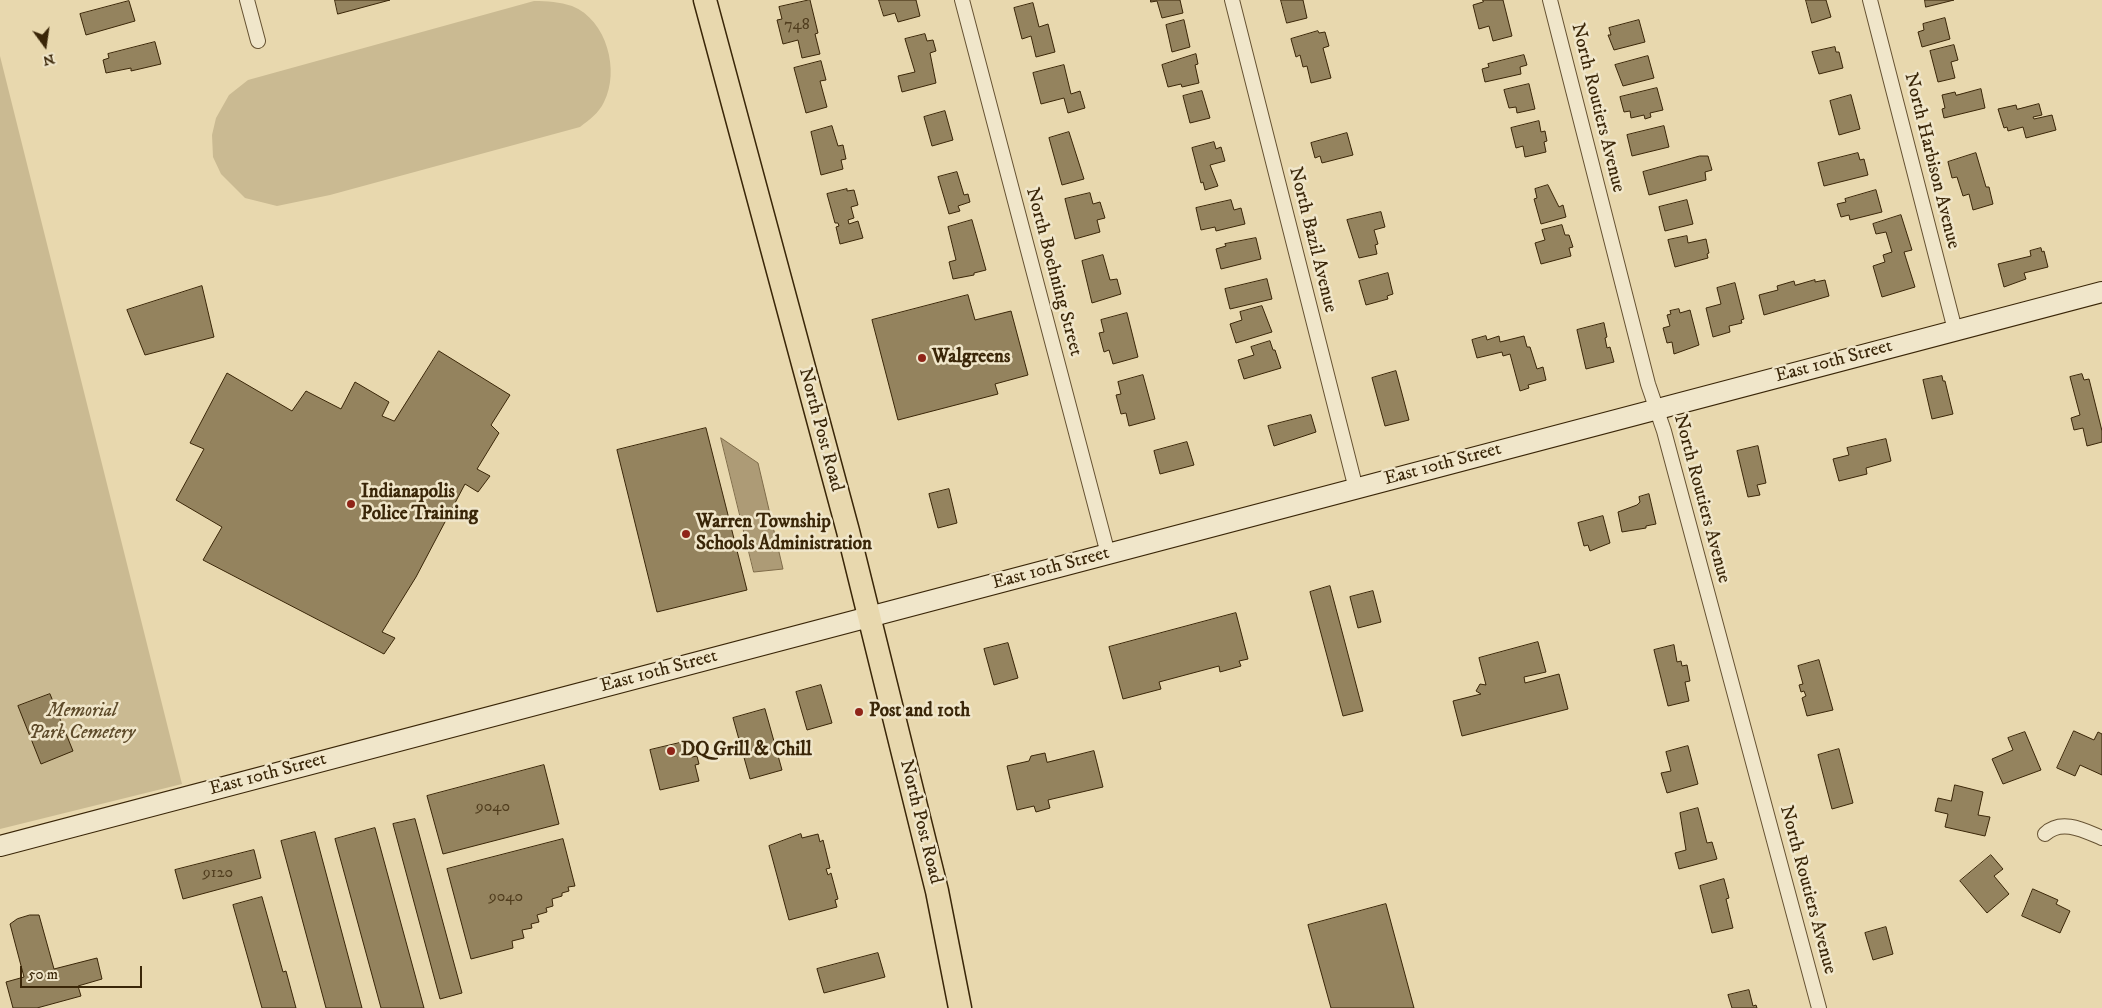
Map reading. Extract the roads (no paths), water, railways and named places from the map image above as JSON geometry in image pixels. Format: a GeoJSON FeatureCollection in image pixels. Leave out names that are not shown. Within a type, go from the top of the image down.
{"type":"FeatureCollection","features":[{"type":"Feature","properties":{"kind":"main road","name":"North Post Road"},"geometry":{"type":"LineString","coordinates":[[705,0],[848,532],[937,892],[960,1008]]}},
{"type":"Feature","properties":{"kind":"main road","name":"East 10th Street"},"geometry":{"type":"LineString","coordinates":[[0,846],[2102,292]]}},
{"type":"Feature","properties":{"kind":"street"},"geometry":{"type":"LineString","coordinates":[[247,0],[258,41]]}},
{"type":"Feature","properties":{"kind":"street","name":"North Boehning Street"},"geometry":{"type":"LineString","coordinates":[[962,0],[1108,554]]}},
{"type":"Feature","properties":{"kind":"street","name":"North Bazil Avenue"},"geometry":{"type":"LineString","coordinates":[[1232,0],[1356,488]]}},
{"type":"Feature","properties":{"kind":"street","name":"North Routiers Avenue"},"geometry":{"type":"LineString","coordinates":[[1550,0],[1648,384],[1657,408],[1819,1008]]}},
{"type":"Feature","properties":{"kind":"street","name":"North Harbison Avenue"},"geometry":{"type":"LineString","coordinates":[[1870,0],[1955,330]]}},
{"type":"Feature","properties":{"kind":"street"},"geometry":{"type":"LineString","coordinates":[[2045,834],[2057,828],[2071,827],[2102,838]]}},
{"type":"Feature","properties":{"kind":"place","name":"Walgreens"},"geometry":{"type":"Point","coordinates":[922,358]}},
{"type":"Feature","properties":{"kind":"place","name":"Indianapolis Police Training"},"geometry":{"type":"Point","coordinates":[351,504]}},
{"type":"Feature","properties":{"kind":"place","name":"Warren Township Schools Administration"},"geometry":{"type":"Point","coordinates":[686,534]}},
{"type":"Feature","properties":{"kind":"place","name":"Post and 10th"},"geometry":{"type":"Point","coordinates":[859,712]}},
{"type":"Feature","properties":{"kind":"place","name":"DQ Grill & Chill"},"geometry":{"type":"Point","coordinates":[671,751]}},
{"type":"Feature","properties":{"kind":"park label","name":"Memorial Park Cemetery"},"geometry":{"type":"Point","coordinates":[82,723]}}]}
